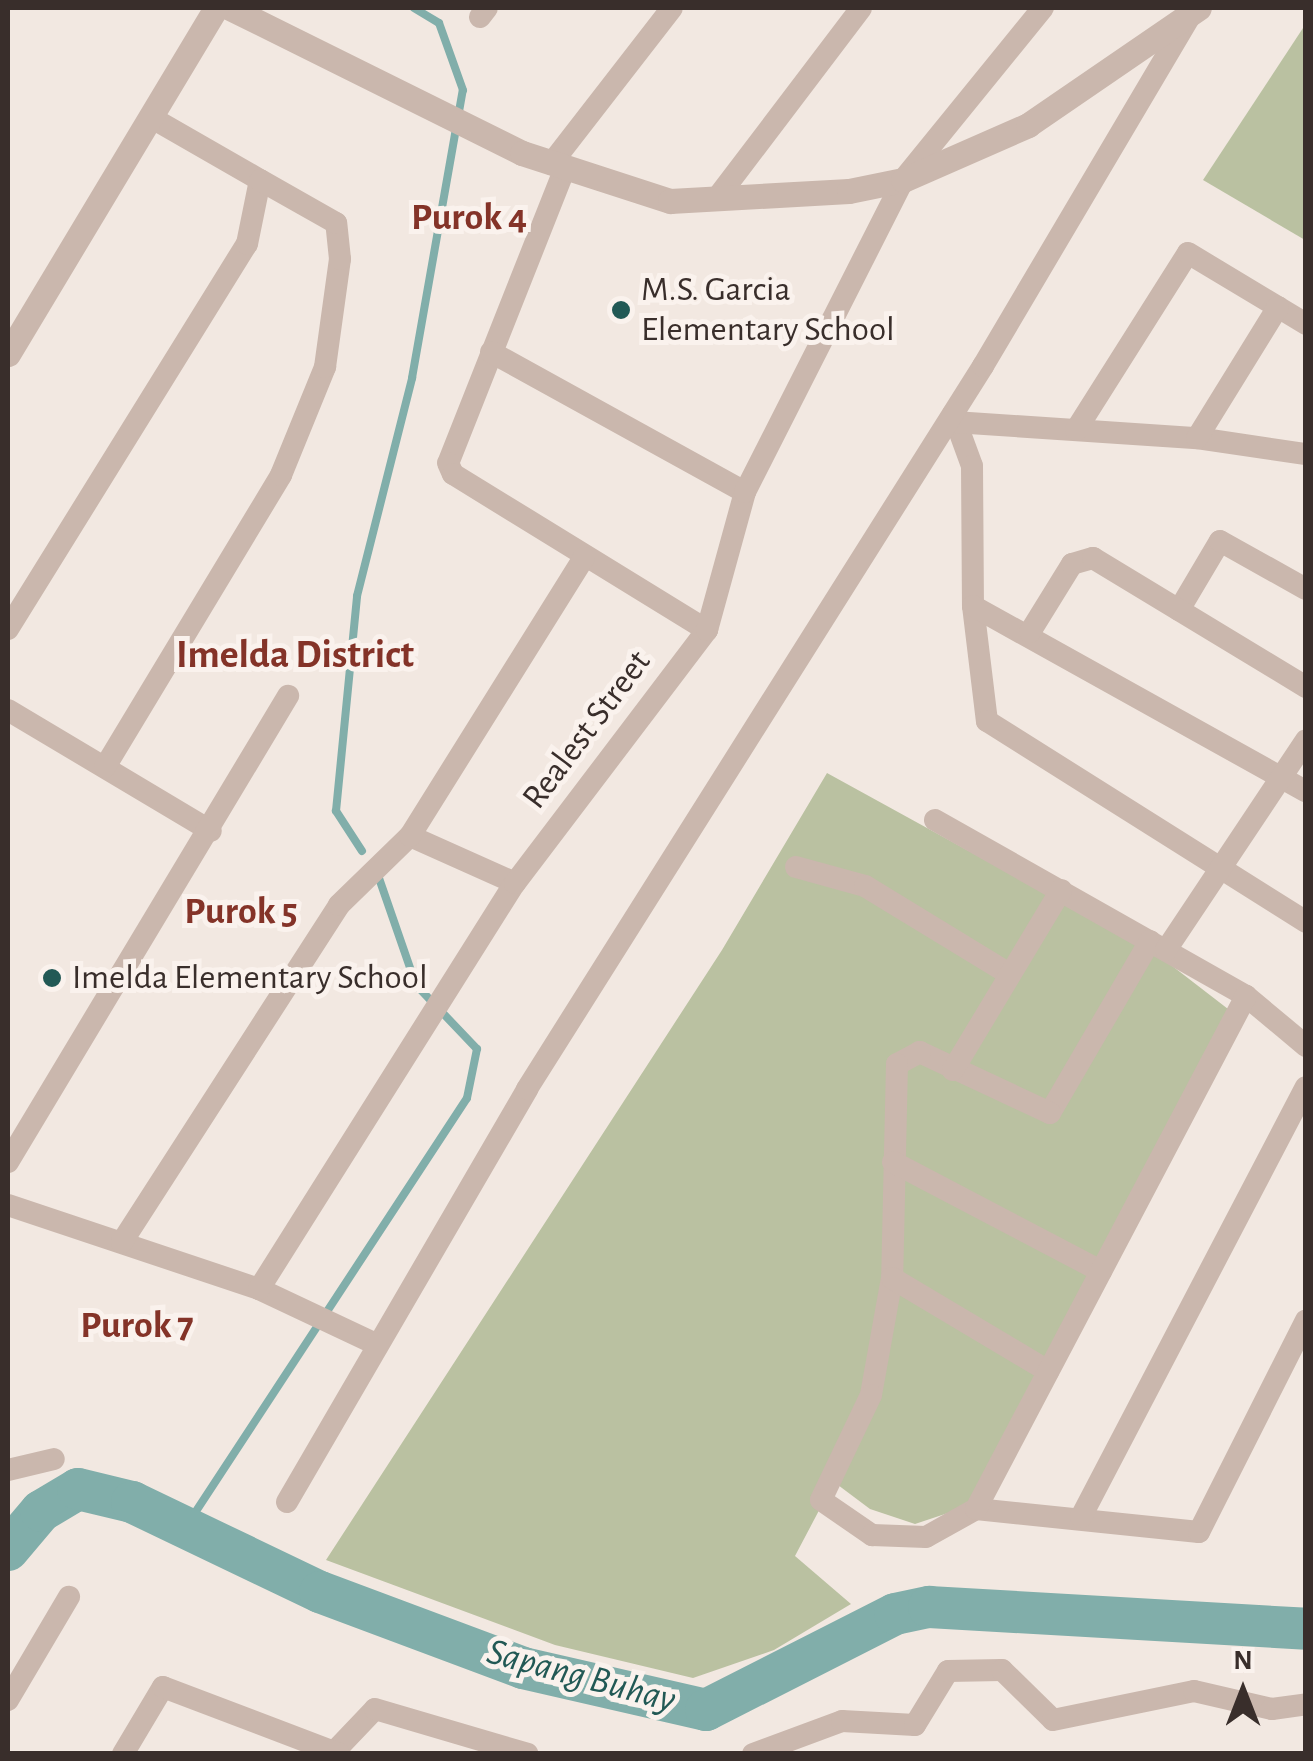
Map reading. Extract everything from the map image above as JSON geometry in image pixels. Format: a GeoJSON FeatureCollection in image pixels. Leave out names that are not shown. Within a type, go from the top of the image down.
{"type":"FeatureCollection","features":[{"type":"Feature","properties":{"kind":"street"},"geometry":{"type":"LineString","coordinates":[[8,354],[154,119],[216,8]]}},
{"type":"Feature","properties":{"kind":"street"},"geometry":{"type":"LineString","coordinates":[[230,8],[558,166],[670,202],[903,180],[1028,126],[1196,9]]}},
{"type":"Feature","properties":{"kind":"street"},"geometry":{"type":"LineString","coordinates":[[672,8],[558,166],[491,352],[450,450],[453,474],[584,558],[707,630]]}},
{"type":"Feature","properties":{"kind":"street"},"geometry":{"type":"LineString","coordinates":[[716,198],[861,8]]}},
{"type":"Feature","properties":{"kind":"street","name":"Realest Street"},"geometry":{"type":"LineString","coordinates":[[259,1290],[515,883],[707,630],[745,492],[903,180],[1043,8]]}},
{"type":"Feature","properties":{"kind":"street"},"geometry":{"type":"LineString","coordinates":[[288,1502],[376,1344],[953,418],[1196,9]]}},
{"type":"Feature","properties":{"kind":"street"},"geometry":{"type":"LineString","coordinates":[[105,767],[281,475],[324,367],[340,259],[336,223],[154,119]]}},
{"type":"Feature","properties":{"kind":"street"},"geometry":{"type":"LineString","coordinates":[[8,629],[229,283],[247,244],[260,180]]}},
{"type":"Feature","properties":{"kind":"street"},"geometry":{"type":"LineString","coordinates":[[1076,430],[1188,253],[1306,324]]}},
{"type":"Feature","properties":{"kind":"street"},"geometry":{"type":"LineString","coordinates":[[1197,438],[1278,307]]}},
{"type":"Feature","properties":{"kind":"street"},"geometry":{"type":"LineString","coordinates":[[491,352],[745,492]]}},
{"type":"Feature","properties":{"kind":"street"},"geometry":{"type":"LineString","coordinates":[[953,418],[1304,450]]}},
{"type":"Feature","properties":{"kind":"street"},"geometry":{"type":"LineString","coordinates":[[953,418],[972,466],[973,606],[987,721],[1306,922]]}},
{"type":"Feature","properties":{"kind":"street"},"geometry":{"type":"LineString","coordinates":[[1179,610],[1220,542],[1306,590]]}},
{"type":"Feature","properties":{"kind":"street"},"geometry":{"type":"LineString","coordinates":[[1030,632],[1081,556],[1306,687]]}},
{"type":"Feature","properties":{"kind":"street"},"geometry":{"type":"LineString","coordinates":[[122,1242],[339,906],[410,836],[584,558]]}},
{"type":"Feature","properties":{"kind":"street"},"geometry":{"type":"LineString","coordinates":[[973,606],[1030,632],[1306,791]]}},
{"type":"Feature","properties":{"kind":"street"},"geometry":{"type":"LineString","coordinates":[[8,1162],[211,832],[288,696]]}},
{"type":"Feature","properties":{"kind":"street"},"geometry":{"type":"LineString","coordinates":[[8,710],[211,832]]}},
{"type":"Feature","properties":{"kind":"street"},"geometry":{"type":"LineString","coordinates":[[1246,996],[976,1508],[926,1536],[872,1535],[821,1500],[871,1395],[892,1278],[897,1064],[920,1052],[1050,1113],[1158,945],[1306,740]]}},
{"type":"Feature","properties":{"kind":"street"},"geometry":{"type":"LineString","coordinates":[[936,820],[1246,996],[1306,1046]]}},
{"type":"Feature","properties":{"kind":"street"},"geometry":{"type":"LineString","coordinates":[[410,836],[515,883]]}},
{"type":"Feature","properties":{"kind":"street"},"geometry":{"type":"LineString","coordinates":[[796,866],[865,886],[1006,972]]}},
{"type":"Feature","properties":{"kind":"street"},"geometry":{"type":"LineString","coordinates":[[953,1070],[1006,972],[1060,890]]}},
{"type":"Feature","properties":{"kind":"street"},"geometry":{"type":"LineString","coordinates":[[1081,1517],[1306,1087]]}},
{"type":"Feature","properties":{"kind":"street"},"geometry":{"type":"LineString","coordinates":[[893,1162],[1101,1271]]}},
{"type":"Feature","properties":{"kind":"street"},"geometry":{"type":"LineString","coordinates":[[8,1205],[259,1290],[376,1344]]}},
{"type":"Feature","properties":{"kind":"street"},"geometry":{"type":"LineString","coordinates":[[892,1278],[1048,1371]]}},
{"type":"Feature","properties":{"kind":"street"},"geometry":{"type":"LineString","coordinates":[[976,1508],[1198,1532],[1306,1320]]}},
{"type":"Feature","properties":{"kind":"street"},"geometry":{"type":"LineString","coordinates":[[8,1470],[54,1459]]}},
{"type":"Feature","properties":{"kind":"street"},"geometry":{"type":"LineString","coordinates":[[8,1700],[69,1597]]}},
{"type":"Feature","properties":{"kind":"street"},"geometry":{"type":"LineString","coordinates":[[754,1754],[842,1722],[916,1725],[948,1672],[1002,1670],[1053,1720],[1194,1691],[1272,1709],[1306,1704]]}},
{"type":"Feature","properties":{"kind":"street"},"geometry":{"type":"LineString","coordinates":[[123,1754],[163,1687],[337,1753],[375,1709],[528,1754]]}},
{"type":"Feature","properties":{"kind":"green space"},"geometry":{"type":"Polygon","coordinates":[[[1305,25],[1305,240],[1203,180],[1305,25]]]}},
{"type":"Feature","properties":{"kind":"green space"},"geometry":{"type":"Polygon","coordinates":[[[827,773],[1158,955],[1228,1009],[972,1505],[915,1524],[870,1509],[834,1482],[795,1556],[851,1604],[774,1650],[693,1678],[555,1645],[326,1560],[722,950],[827,773]]]}},
{"type":"Feature","properties":{"kind":"waterway"},"geometry":{"type":"LineString","coordinates":[[362,851],[336,811],[357,596],[412,378],[463,90],[439,23],[414,8]]}},
{"type":"Feature","properties":{"kind":"waterway"},"geometry":{"type":"LineString","coordinates":[[185,1528],[467,1098],[477,1049],[416,985],[378,875]]}},
{"type":"Feature","properties":{"kind":"waterway","name":"Sapang Buhay"},"geometry":{"type":"LineString","coordinates":[[8,1550],[41,1511],[78,1489],[132,1502],[320,1592],[523,1668],[706,1710],[895,1614],[929,1607],[1306,1629]]}},
{"type":"Feature","properties":{"kind":"place","name":"M.S. Garcia Elementary School"},"geometry":{"type":"Point","coordinates":[621,310]}},
{"type":"Feature","properties":{"kind":"place","name":"Imelda Elementary School"},"geometry":{"type":"Point","coordinates":[52,978]}},
{"type":"Feature","properties":{"kind":"district","name":"Purok 4"},"geometry":{"type":"Point","coordinates":[469,219]}},
{"type":"Feature","properties":{"kind":"district","name":"Imelda District"},"geometry":{"type":"Point","coordinates":[295,655]}},
{"type":"Feature","properties":{"kind":"district","name":"Purok 5"},"geometry":{"type":"Point","coordinates":[241,913]}},
{"type":"Feature","properties":{"kind":"district","name":"Purok 7"},"geometry":{"type":"Point","coordinates":[137,1327]}}]}
